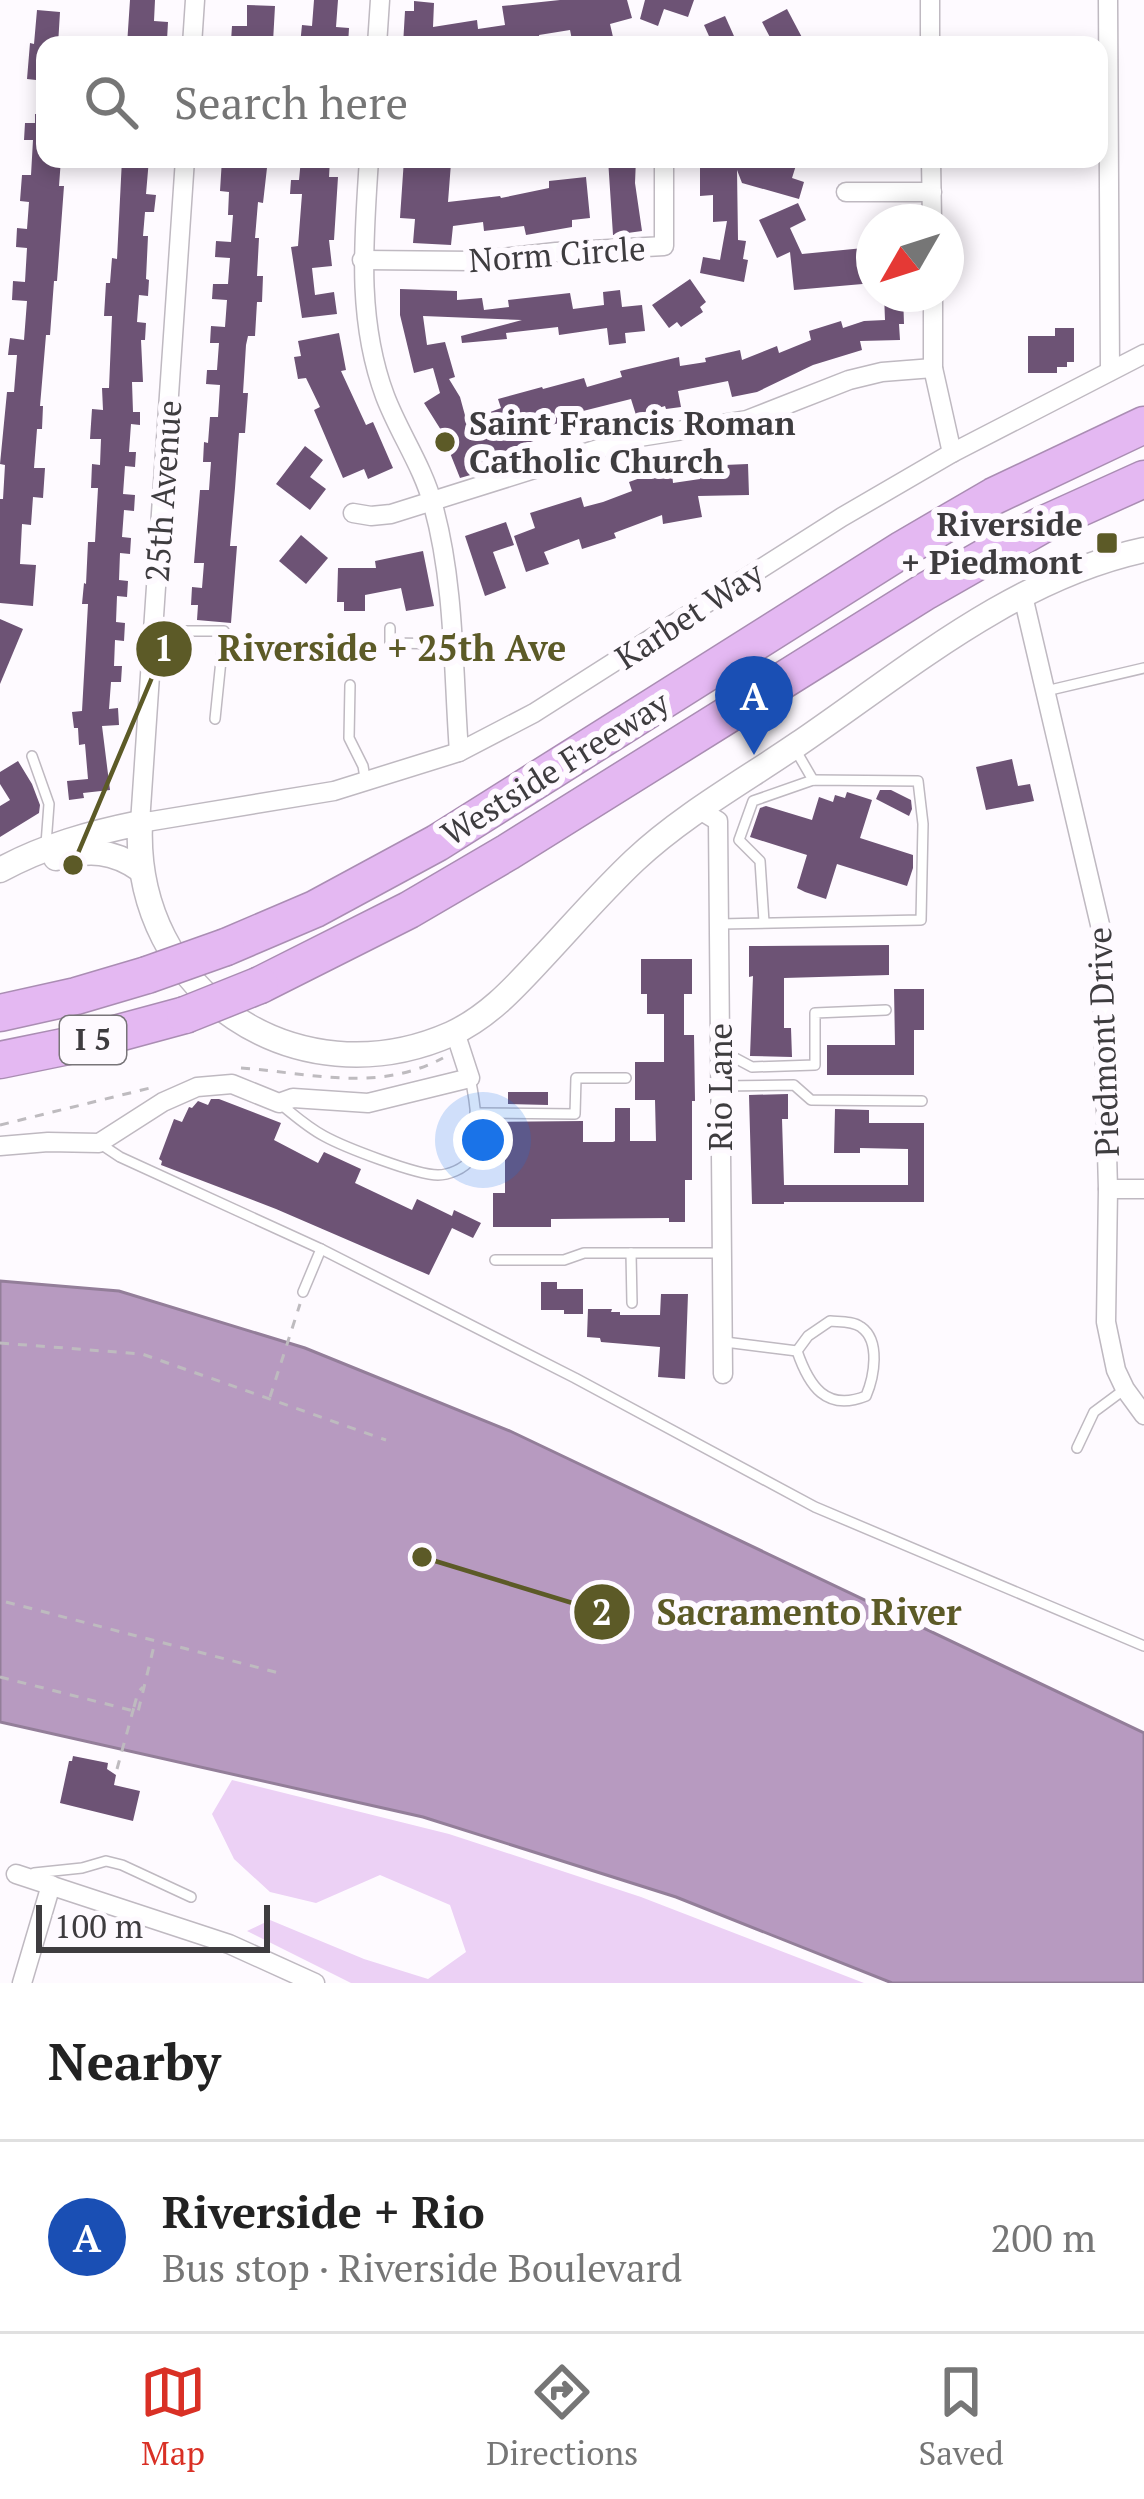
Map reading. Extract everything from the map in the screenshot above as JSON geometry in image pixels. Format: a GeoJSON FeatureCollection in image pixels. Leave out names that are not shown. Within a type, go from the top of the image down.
{"type":"FeatureCollection","features":[{"type":"Feature","properties":{"kind":"highway","name":"Westside Freeway"},"geometry":{"type":"LineString","coordinates":[[0,1012],[146,975],[315,909],[437,843],[903,549],[994,496],[1144,424]]}},
{"type":"Feature","properties":{"kind":"highway","name":"Westside Freeway"},"geometry":{"type":"LineString","coordinates":[[0,1060],[185,1015],[260,985],[409,910],[926,591],[1040,526],[1144,478]]}},
{"type":"Feature","properties":{"kind":"street"},"geometry":{"type":"LineString","coordinates":[[193,36],[195,0]]}},
{"type":"Feature","properties":{"kind":"street"},"geometry":{"type":"LineString","coordinates":[[378,36],[380,0]]}},
{"type":"Feature","properties":{"kind":"street"},"geometry":{"type":"LineString","coordinates":[[930,0],[930,36]]}},
{"type":"Feature","properties":{"kind":"street"},"geometry":{"type":"LineString","coordinates":[[1108,0],[1110,371]]}},
{"type":"Feature","properties":{"kind":"street","name":"25th Avenue"},"geometry":{"type":"LineString","coordinates":[[140,824],[184,168]]}},
{"type":"Feature","properties":{"kind":"street"},"geometry":{"type":"LineString","coordinates":[[368,168],[362,260],[366,319],[374,359],[399,430],[432,501],[445,564],[459,752]]}},
{"type":"Feature","properties":{"kind":"street","name":"Norm Circle"},"geometry":{"type":"LineString","coordinates":[[362,260],[475,261],[664,247],[664,168]]}},
{"type":"Feature","properties":{"kind":"street"},"geometry":{"type":"LineString","coordinates":[[931,168],[932,204]]}},
{"type":"Feature","properties":{"kind":"street"},"geometry":{"type":"LineString","coordinates":[[846,192],[932,192]]}},
{"type":"Feature","properties":{"kind":"street"},"geometry":{"type":"LineString","coordinates":[[933,312],[933,368],[952,453]]}},
{"type":"Feature","properties":{"kind":"street","name":"Karbet Way"},"geometry":{"type":"LineString","coordinates":[[140,824],[310,796],[459,752],[534,713],[842,517],[952,453],[1144,354]]}},
{"type":"Feature","properties":{"kind":"street"},"geometry":{"type":"LineString","coordinates":[[353,513],[391,514],[633,439],[748,420],[849,380],[933,368]]}},
{"type":"Feature","properties":{"kind":"street"},"geometry":{"type":"LineString","coordinates":[[6,866],[97,832],[140,824],[140,870],[156,925],[192,981],[240,1022],[307,1050],[348,1055],[404,1050],[470,1024],[501,1001],[638,857],[932,652],[1023,596],[1089,565],[1144,550]]}},
{"type":"Feature","properties":{"kind":"street","name":"Piedmont Drive"},"geometry":{"type":"LineString","coordinates":[[1023,596],[1101,929],[1108,1189],[1106,1322],[1109,1349],[1125,1389],[1144,1415]]}},
{"type":"Feature","properties":{"kind":"street"},"geometry":{"type":"LineString","coordinates":[[700,810],[718,821],[729,841]]}},
{"type":"Feature","properties":{"kind":"street","name":"Rio Lane"},"geometry":{"type":"LineString","coordinates":[[723,1374],[718,924],[729,841]]}},
{"type":"Feature","properties":{"kind":"street"},"geometry":{"type":"LineString","coordinates":[[6,866],[99,851],[124,858],[140,870]]}},
{"type":"Feature","properties":{"kind":"street"},"geometry":{"type":"LineString","coordinates":[[0,1146],[99,1143],[163,1102],[197,1087],[232,1084],[279,1103],[293,1098],[368,1103],[470,1078],[454,1032]]}},
{"type":"Feature","properties":{"kind":"street"},"geometry":{"type":"LineString","coordinates":[[1108,1189],[1144,1189]]}},
{"type":"Feature","properties":{"kind":"street"},"geometry":{"type":"LineString","coordinates":[[16,1874],[229,1944],[315,1983]]}},
{"type":"Feature","properties":{"kind":"street"},"geometry":{"type":"LineString","coordinates":[[22,1983],[51,1885]]}},
{"type":"Feature","properties":{"kind":"lane"},"geometry":{"type":"LineString","coordinates":[[390,628],[391,643],[451,644]]}},
{"type":"Feature","properties":{"kind":"lane"},"geometry":{"type":"LineString","coordinates":[[154,631],[224,631],[215,718]]}},
{"type":"Feature","properties":{"kind":"lane"},"geometry":{"type":"LineString","coordinates":[[1046,691],[1144,668]]}},
{"type":"Feature","properties":{"kind":"lane"},"geometry":{"type":"LineString","coordinates":[[350,685],[349,738],[366,782]]}},
{"type":"Feature","properties":{"kind":"lane"},"geometry":{"type":"LineString","coordinates":[[794,747],[813,780]]}},
{"type":"Feature","properties":{"kind":"lane"},"geometry":{"type":"LineString","coordinates":[[32,756],[49,804],[45,849]]}},
{"type":"Feature","properties":{"kind":"lane"},"geometry":{"type":"LineString","coordinates":[[718,924],[921,920],[923,824],[918,781],[813,780],[754,801],[729,841],[760,861],[764,922]]}},
{"type":"Feature","properties":{"kind":"lane"},"geometry":{"type":"LineString","coordinates":[[720,1050],[752,1067],[815,1065],[815,1013],[886,1010]]}},
{"type":"Feature","properties":{"kind":"lane"},"geometry":{"type":"LineString","coordinates":[[279,1103],[323,1136],[417,1172],[441,1175],[470,1161],[476,1148],[470,1078]]}},
{"type":"Feature","properties":{"kind":"lane"},"geometry":{"type":"LineString","coordinates":[[475,1113],[575,1114],[576,1078],[626,1078]]}},
{"type":"Feature","properties":{"kind":"lane"},"geometry":{"type":"LineString","coordinates":[[720,1086],[794,1085],[811,1100],[922,1101]]}},
{"type":"Feature","properties":{"kind":"lane"},"geometry":{"type":"LineString","coordinates":[[99,1143],[575,1378],[815,1507],[1144,1646]]}},
{"type":"Feature","properties":{"kind":"lane"},"geometry":{"type":"LineString","coordinates":[[303,1292],[321,1249]]}},
{"type":"Feature","properties":{"kind":"lane"},"geometry":{"type":"LineString","coordinates":[[495,1260],[564,1259],[584,1253],[722,1253]]}},
{"type":"Feature","properties":{"kind":"lane"},"geometry":{"type":"LineString","coordinates":[[631,1253],[632,1303]]}},
{"type":"Feature","properties":{"kind":"lane"},"geometry":{"type":"LineString","coordinates":[[830,1321],[864,1328],[872,1342],[873,1379],[866,1396],[849,1402],[812,1388],[796,1352],[808,1336],[830,1321]]}},
{"type":"Feature","properties":{"kind":"lane"},"geometry":{"type":"LineString","coordinates":[[723,1342],[796,1352]]}},
{"type":"Feature","properties":{"kind":"lane"},"geometry":{"type":"LineString","coordinates":[[1077,1448],[1094,1412],[1125,1389]]}},
{"type":"Feature","properties":{"kind":"lane"},"geometry":{"type":"LineString","coordinates":[[16,1874],[106,1861],[191,1897]]}},
{"type":"Feature","properties":{"kind":"path"},"geometry":{"type":"LineString","coordinates":[[269,1399],[298,1308]]}},
{"type":"Feature","properties":{"kind":"path"},"geometry":{"type":"LineString","coordinates":[[0,1343],[142,1354],[386,1440]]}},
{"type":"Feature","properties":{"kind":"path"},"geometry":{"type":"LineString","coordinates":[[6,1602],[284,1674]]}},
{"type":"Feature","properties":{"kind":"path"},"geometry":{"type":"LineString","coordinates":[[0,1677],[138,1712],[154,1646]]}},
{"type":"Feature","properties":{"kind":"path"},"geometry":{"type":"LineString","coordinates":[[117,1768],[143,1687]]}},
{"type":"Feature","properties":{"kind":"shaded area"},"geometry":{"type":"Polygon","coordinates":[[[0,1281],[119,1291],[305,1348],[510,1431],[1144,1733],[1144,1983],[892,1983],[676,1897],[423,1817],[0,1722],[0,1281]]]}},
{"type":"Feature","properties":{"kind":"shaded area"},"geometry":{"type":"Polygon","coordinates":[[[232,1780],[449,1834],[641,1897],[864,1983],[351,1983],[247,1931],[270,1920],[364,1959],[428,1979],[466,1952],[450,1905],[380,1875],[316,1903],[270,1892],[234,1859],[212,1814],[232,1780]]]}},
{"type":"Feature","properties":{"kind":"building"},"geometry":{"type":"Polygon","coordinates":[[[130,0],[155,0],[154,21],[168,22],[167,36],[128,36],[130,0]]]}},
{"type":"Feature","properties":{"kind":"building"},"geometry":{"type":"Polygon","coordinates":[[[314,0],[338,0],[336,27],[349,28],[349,36],[301,36],[302,25],[312,26],[314,0]]]}},
{"type":"Feature","properties":{"kind":"building"},"geometry":{"type":"Polygon","coordinates":[[[627,0],[632,18],[610,24],[613,36],[571,36],[570,30],[539,36],[404,36],[405,11],[414,11],[414,1],[434,3],[433,27],[477,20],[478,29],[505,25],[502,6],[627,0]]]}},
{"type":"Feature","properties":{"kind":"building"},"geometry":{"type":"Polygon","coordinates":[[[645,0],[694,0],[688,17],[664,9],[658,26],[640,19],[645,0]]]}},
{"type":"Feature","properties":{"kind":"building"},"geometry":{"type":"Polygon","coordinates":[[[247,5],[275,6],[273,36],[231,36],[232,26],[247,26],[247,5]]]}},
{"type":"Feature","properties":{"kind":"building"},"geometry":{"type":"Polygon","coordinates":[[[787,9],[801,36],[769,36],[762,22],[787,9]]]}},
{"type":"Feature","properties":{"kind":"building"},"geometry":{"type":"Polygon","coordinates":[[[37,10],[60,12],[59,36],[36,36],[36,80],[27,79],[30,43],[34,44],[37,10]]]}},
{"type":"Feature","properties":{"kind":"building"},"geometry":{"type":"Polygon","coordinates":[[[725,16],[734,36],[709,36],[704,25],[725,16]]]}},
{"type":"Feature","properties":{"kind":"building"},"geometry":{"type":"Polygon","coordinates":[[[36,114],[36,168],[60,168],[59,186],[64,186],[57,281],[50,335],[46,335],[42,429],[37,429],[34,468],[45,468],[43,498],[33,497],[31,525],[22,524],[20,564],[36,565],[33,606],[0,603],[0,499],[5,465],[0,464],[7,392],[14,392],[17,355],[8,355],[10,338],[24,340],[27,301],[12,300],[13,281],[25,282],[27,248],[16,247],[17,228],[27,229],[29,202],[20,201],[22,175],[31,175],[33,140],[24,140],[25,123],[35,123],[36,114]]]}},
{"type":"Feature","properties":{"kind":"building"},"geometry":{"type":"Polygon","coordinates":[[[122,168],[148,168],[146,194],[156,195],[154,212],[145,212],[148,296],[139,295],[137,322],[146,323],[145,340],[141,340],[143,382],[132,382],[133,412],[140,412],[140,425],[131,424],[129,452],[136,452],[135,467],[125,466],[123,494],[135,495],[134,511],[124,510],[122,537],[131,538],[130,554],[120,553],[119,580],[128,581],[127,597],[117,596],[116,622],[125,623],[124,641],[115,640],[114,666],[122,666],[121,682],[111,682],[109,709],[118,708],[119,725],[102,726],[110,790],[69,800],[67,781],[88,779],[85,744],[79,745],[72,712],[82,711],[88,604],[82,604],[88,542],[95,542],[98,488],[91,488],[92,464],[100,465],[101,439],[90,439],[92,409],[103,410],[102,388],[109,388],[112,316],[104,316],[106,283],[110,283],[112,258],[117,259],[122,168]]]}},
{"type":"Feature","properties":{"kind":"building"},"geometry":{"type":"Polygon","coordinates":[[[221,168],[267,168],[255,238],[259,238],[257,276],[263,276],[262,302],[257,302],[255,336],[248,336],[246,345],[245,433],[239,433],[230,546],[237,546],[231,623],[197,620],[198,605],[191,605],[192,587],[202,588],[204,563],[194,563],[200,490],[209,490],[211,462],[203,462],[204,442],[208,443],[210,417],[218,417],[220,385],[206,384],[207,370],[217,370],[219,343],[210,343],[211,326],[225,327],[227,300],[212,299],[213,284],[228,284],[230,258],[215,257],[216,241],[231,242],[229,192],[220,191],[221,168]]]}},
{"type":"Feature","properties":{"kind":"building"},"geometry":{"type":"Polygon","coordinates":[[[300,168],[330,168],[329,177],[338,177],[334,240],[329,240],[332,266],[312,268],[315,295],[334,292],[337,314],[302,318],[291,247],[298,246],[302,194],[290,194],[291,180],[299,180],[300,168]]]}},
{"type":"Feature","properties":{"kind":"building"},"geometry":{"type":"Polygon","coordinates":[[[403,168],[451,168],[448,202],[501,198],[549,188],[549,181],[586,177],[590,218],[572,220],[572,227],[526,235],[524,226],[484,231],[483,222],[453,226],[451,245],[413,243],[415,219],[400,218],[403,168]]]}},
{"type":"Feature","properties":{"kind":"building"},"geometry":{"type":"Polygon","coordinates":[[[609,168],[636,168],[642,231],[613,235],[609,168]]]}},
{"type":"Feature","properties":{"kind":"building"},"geometry":{"type":"Polygon","coordinates":[[[700,168],[795,168],[792,178],[804,182],[799,199],[742,183],[737,170],[738,240],[746,241],[743,259],[748,260],[744,282],[700,273],[703,257],[720,260],[727,221],[713,222],[713,195],[700,196],[700,168]]]}},
{"type":"Feature","properties":{"kind":"building"},"geometry":{"type":"Polygon","coordinates":[[[798,203],[806,220],[790,228],[802,254],[856,249],[856,285],[794,290],[790,252],[777,258],[759,220],[798,203]]]}},
{"type":"Feature","properties":{"kind":"building"},"geometry":{"type":"Polygon","coordinates":[[[690,279],[706,302],[700,307],[703,312],[681,327],[677,322],[669,328],[652,305],[690,279]]]}},
{"type":"Feature","properties":{"kind":"building"},"geometry":{"type":"Polygon","coordinates":[[[400,289],[457,291],[457,300],[482,298],[484,310],[509,307],[508,300],[570,293],[573,309],[604,305],[603,292],[620,290],[622,307],[642,305],[645,331],[625,333],[626,343],[609,345],[607,328],[559,335],[558,327],[462,343],[461,336],[522,320],[423,316],[427,345],[445,342],[455,377],[449,379],[460,397],[469,430],[478,428],[477,417],[501,408],[498,399],[542,387],[584,378],[587,387],[622,377],[620,371],[679,357],[680,366],[740,350],[742,360],[777,346],[779,353],[811,340],[809,331],[841,321],[843,328],[885,320],[885,312],[904,312],[904,324],[899,324],[900,340],[860,341],[862,350],[813,365],[757,392],[732,397],[728,381],[678,391],[681,407],[665,406],[636,415],[631,399],[583,411],[588,430],[570,435],[566,421],[537,429],[539,439],[494,455],[495,459],[479,466],[481,472],[460,478],[451,446],[424,403],[440,393],[433,368],[414,373],[400,315],[400,289]]]}},
{"type":"Feature","properties":{"kind":"building"},"geometry":{"type":"Polygon","coordinates":[[[1055,328],[1074,328],[1074,362],[1057,367],[1057,373],[1028,373],[1028,336],[1055,336],[1055,328]]]}},
{"type":"Feature","properties":{"kind":"building"},"geometry":{"type":"Polygon","coordinates":[[[339,333],[346,370],[341,371],[366,425],[373,422],[393,468],[368,479],[364,469],[343,478],[314,410],[320,407],[306,378],[298,379],[294,357],[301,356],[298,341],[339,333]]]}},
{"type":"Feature","properties":{"kind":"building"},"geometry":{"type":"Polygon","coordinates":[[[305,446],[323,460],[310,477],[326,489],[310,510],[276,484],[305,446]]]}},
{"type":"Feature","properties":{"kind":"building"},"geometry":{"type":"Polygon","coordinates":[[[748,464],[749,495],[698,496],[702,517],[663,524],[662,515],[582,549],[579,539],[544,552],[549,564],[526,572],[514,536],[535,528],[530,513],[581,497],[584,507],[603,502],[632,491],[629,482],[643,477],[672,472],[673,483],[700,479],[700,466],[748,464]]]}},
{"type":"Feature","properties":{"kind":"building"},"geometry":{"type":"Polygon","coordinates":[[[506,522],[514,545],[493,552],[506,588],[485,596],[465,536],[506,522]]]}},
{"type":"Feature","properties":{"kind":"building"},"geometry":{"type":"Polygon","coordinates":[[[301,535],[328,558],[306,584],[279,561],[301,535]]]}},
{"type":"Feature","properties":{"kind":"building"},"geometry":{"type":"Polygon","coordinates":[[[423,551],[434,606],[406,611],[401,588],[365,595],[365,611],[344,611],[344,602],[337,602],[338,568],[376,568],[375,561],[423,551]]]}},
{"type":"Feature","properties":{"kind":"building"},"geometry":{"type":"Polygon","coordinates":[[[0,619],[23,629],[0,684],[0,619]]]}},
{"type":"Feature","properties":{"kind":"building"},"geometry":{"type":"Polygon","coordinates":[[[1012,759],[1018,786],[1030,784],[1034,801],[986,810],[976,767],[1012,759]]]}},
{"type":"Feature","properties":{"kind":"building"},"geometry":{"type":"Polygon","coordinates":[[[18,761],[32,784],[39,813],[0,837],[0,806],[10,800],[0,784],[0,772],[18,761]]]}},
{"type":"Feature","properties":{"kind":"building"},"geometry":{"type":"Polygon","coordinates":[[[880,790],[911,800],[909,816],[876,799],[880,790]]]}},
{"type":"Feature","properties":{"kind":"building"},"geometry":{"type":"Polygon","coordinates":[[[847,792],[872,800],[860,838],[913,855],[907,886],[837,864],[826,899],[797,888],[807,855],[750,837],[760,808],[812,820],[819,797],[833,802],[835,795],[845,798],[847,792]]]}},
{"type":"Feature","properties":{"kind":"building"},"geometry":{"type":"Polygon","coordinates":[[[889,945],[889,975],[784,978],[784,1028],[791,1028],[792,1057],[750,1056],[753,976],[749,977],[749,946],[889,945]]]}},
{"type":"Feature","properties":{"kind":"building"},"geometry":{"type":"Polygon","coordinates":[[[641,959],[692,959],[692,994],[684,994],[684,1035],[694,1035],[695,1101],[685,1222],[669,1222],[669,1218],[551,1219],[551,1227],[493,1227],[493,1193],[505,1193],[505,1133],[497,1133],[497,1122],[583,1121],[583,1142],[613,1142],[615,1108],[630,1108],[630,1141],[656,1141],[655,1100],[635,1100],[635,1062],[664,1062],[664,1014],[647,1014],[647,994],[641,994],[641,959]]]}},
{"type":"Feature","properties":{"kind":"building"},"geometry":{"type":"Polygon","coordinates":[[[894,989],[924,989],[924,1030],[914,1030],[914,1075],[827,1075],[827,1045],[895,1045],[894,989]]]}},
{"type":"Feature","properties":{"kind":"building"},"geometry":{"type":"Polygon","coordinates":[[[508,1092],[548,1092],[548,1105],[508,1104],[508,1092]]]}},
{"type":"Feature","properties":{"kind":"building"},"geometry":{"type":"Polygon","coordinates":[[[788,1094],[788,1119],[782,1119],[784,1185],[908,1185],[908,1149],[834,1153],[835,1109],[869,1110],[869,1123],[924,1123],[924,1202],[752,1204],[749,1095],[788,1094]]]}},
{"type":"Feature","properties":{"kind":"building"},"geometry":{"type":"Polygon","coordinates":[[[211,1099],[281,1123],[274,1140],[318,1163],[324,1152],[361,1169],[355,1183],[412,1210],[417,1199],[452,1216],[454,1210],[481,1223],[473,1238],[452,1228],[429,1275],[161,1165],[174,1119],[182,1122],[189,1107],[198,1101],[208,1105],[211,1099]]]}},
{"type":"Feature","properties":{"kind":"building"},"geometry":{"type":"Polygon","coordinates":[[[541,1282],[557,1282],[557,1289],[583,1289],[583,1314],[541,1310],[541,1282]]]}},
{"type":"Feature","properties":{"kind":"building"},"geometry":{"type":"Polygon","coordinates":[[[661,1294],[688,1294],[685,1379],[658,1377],[660,1347],[587,1337],[588,1309],[660,1315],[661,1294]]]}},
{"type":"Feature","properties":{"kind":"building"},"geometry":{"type":"Polygon","coordinates":[[[73,1756],[108,1763],[107,1769],[116,1775],[114,1785],[140,1791],[133,1821],[60,1803],[73,1756]]]}},
{"type":"Feature","properties":{"kind":"place","name":"Saint Francis Roman Catholic Church"},"geometry":{"type":"Point","coordinates":[445,442]}},
{"type":"Feature","properties":{"kind":"place","name":"Riverside + Piedmont"},"geometry":{"type":"Point","coordinates":[1107,543]}},
{"type":"Feature","properties":{"kind":"place","name":"Riverside + Rio"},"geometry":{"type":"Point","coordinates":[754,755]}},
{"type":"Feature","properties":{"kind":"place","name":"Riverside + 25th Ave"},"geometry":{"type":"Point","coordinates":[73,865]}},
{"type":"Feature","properties":{"kind":"place","name":"Sacramento River"},"geometry":{"type":"Point","coordinates":[422,1557]}}]}
